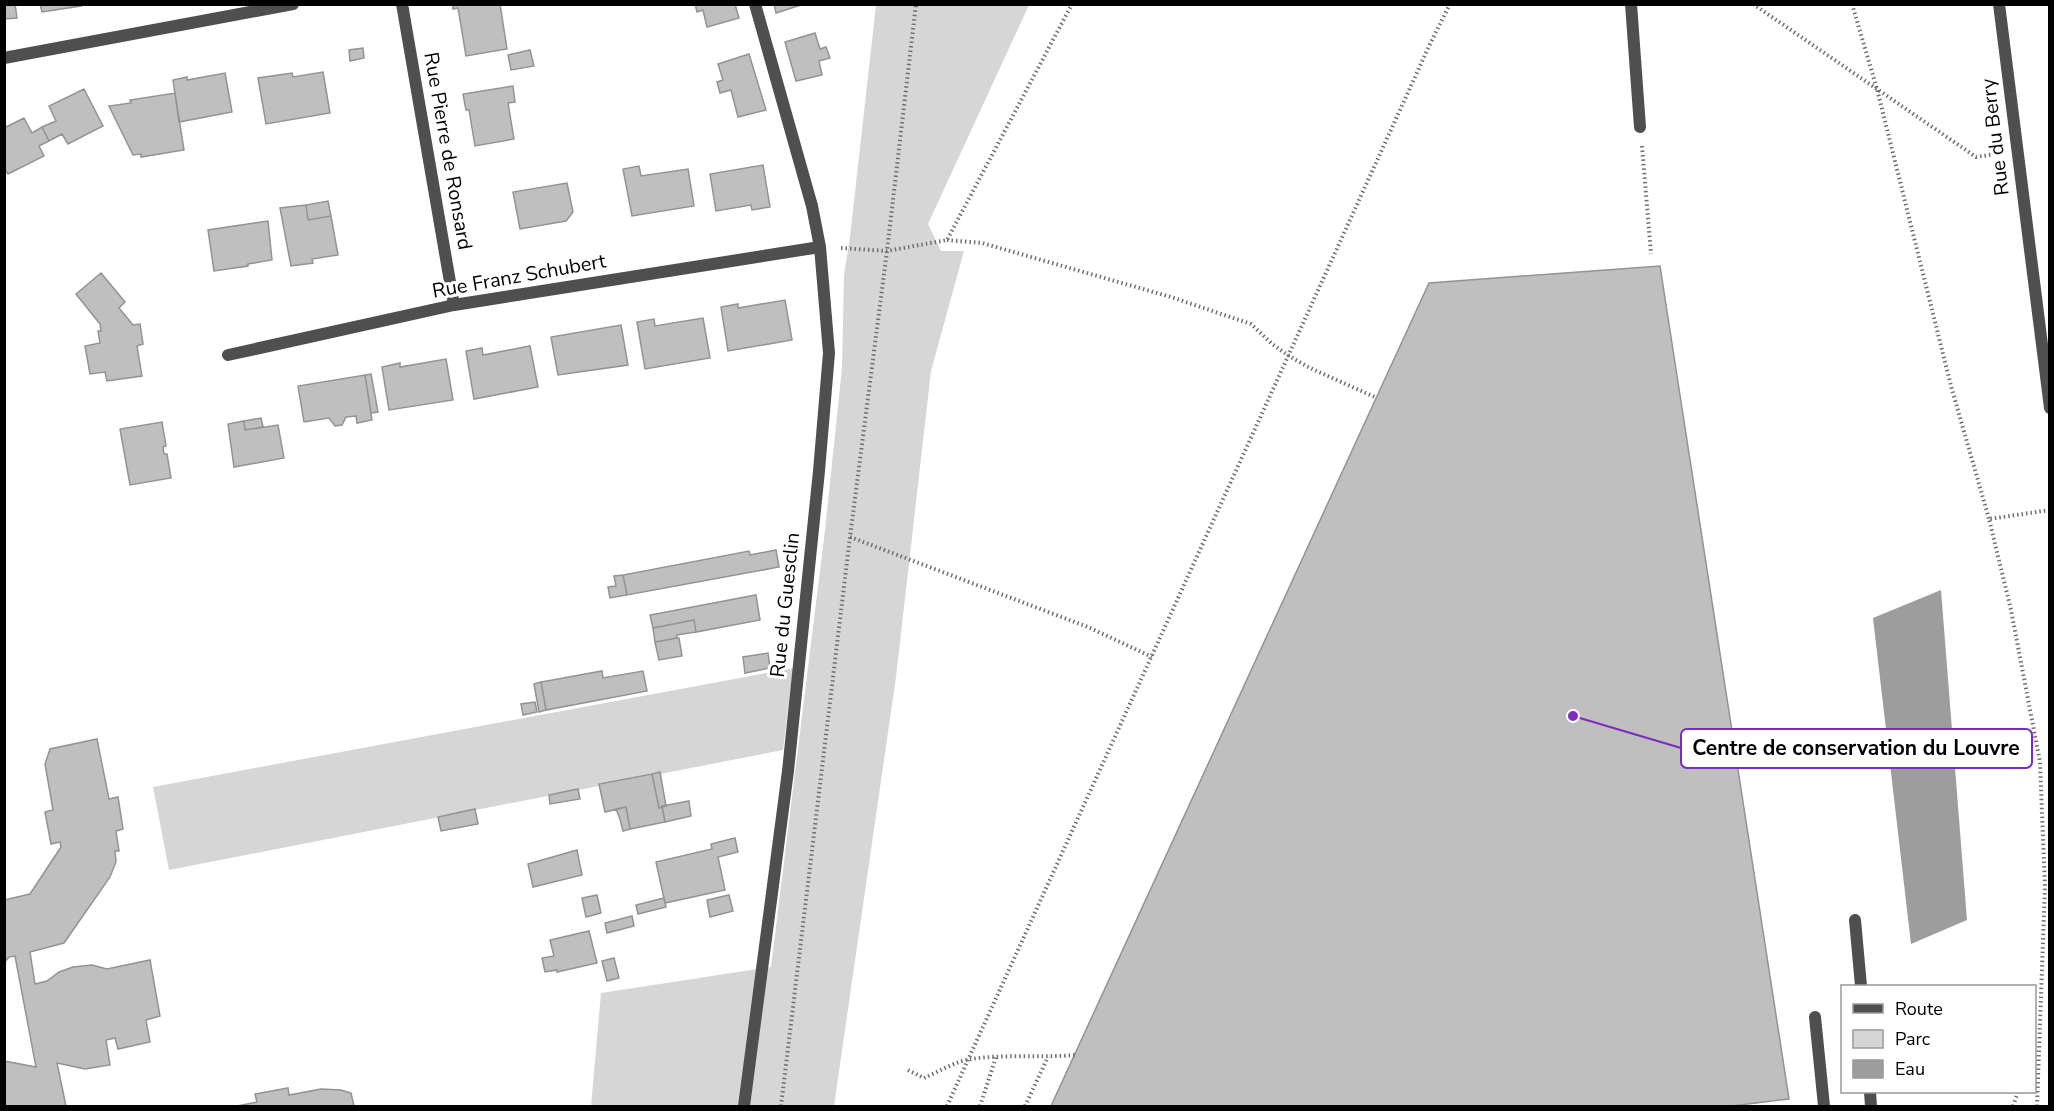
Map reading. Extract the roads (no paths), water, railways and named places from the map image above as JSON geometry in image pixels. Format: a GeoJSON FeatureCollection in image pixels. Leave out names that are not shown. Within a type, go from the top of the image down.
{"type":"FeatureCollection","features":[{"type":"Feature","properties":{"kind":"street"},"geometry":{"type":"LineString","coordinates":[[4,58],[293,4]]}},
{"type":"Feature","properties":{"kind":"street","name":"Rue Pierre de Ronsard"},"geometry":{"type":"LineString","coordinates":[[402,4],[454,305]]}},
{"type":"Feature","properties":{"kind":"street","name":"Rue du Guesclin"},"geometry":{"type":"LineString","coordinates":[[744,1107],[788,771],[828,373],[827,326],[820,247],[812,206],[755,4]]}},
{"type":"Feature","properties":{"kind":"street"},"geometry":{"type":"LineString","coordinates":[[1631,4],[1641,128]]}},
{"type":"Feature","properties":{"kind":"street","name":"Rue du Berry"},"geometry":{"type":"LineString","coordinates":[[1999,4],[2049,408]]}},
{"type":"Feature","properties":{"kind":"street","name":"Rue Franz Schubert"},"geometry":{"type":"LineString","coordinates":[[228,355],[454,305],[820,247]]}},
{"type":"Feature","properties":{"kind":"street"},"geometry":{"type":"LineString","coordinates":[[1855,920],[1861,985]]}},
{"type":"Feature","properties":{"kind":"street"},"geometry":{"type":"LineString","coordinates":[[1815,1017],[1824,1107]]}},
{"type":"Feature","properties":{"kind":"water"},"geometry":{"type":"Polygon","coordinates":[[[1941,590],[1967,920],[1911,944],[1873,618],[1941,590]]]}},
{"type":"Feature","properties":{"kind":"place","name":"Centre de conservation du Louvre"},"geometry":{"type":"Point","coordinates":[1573,716]}}]}
